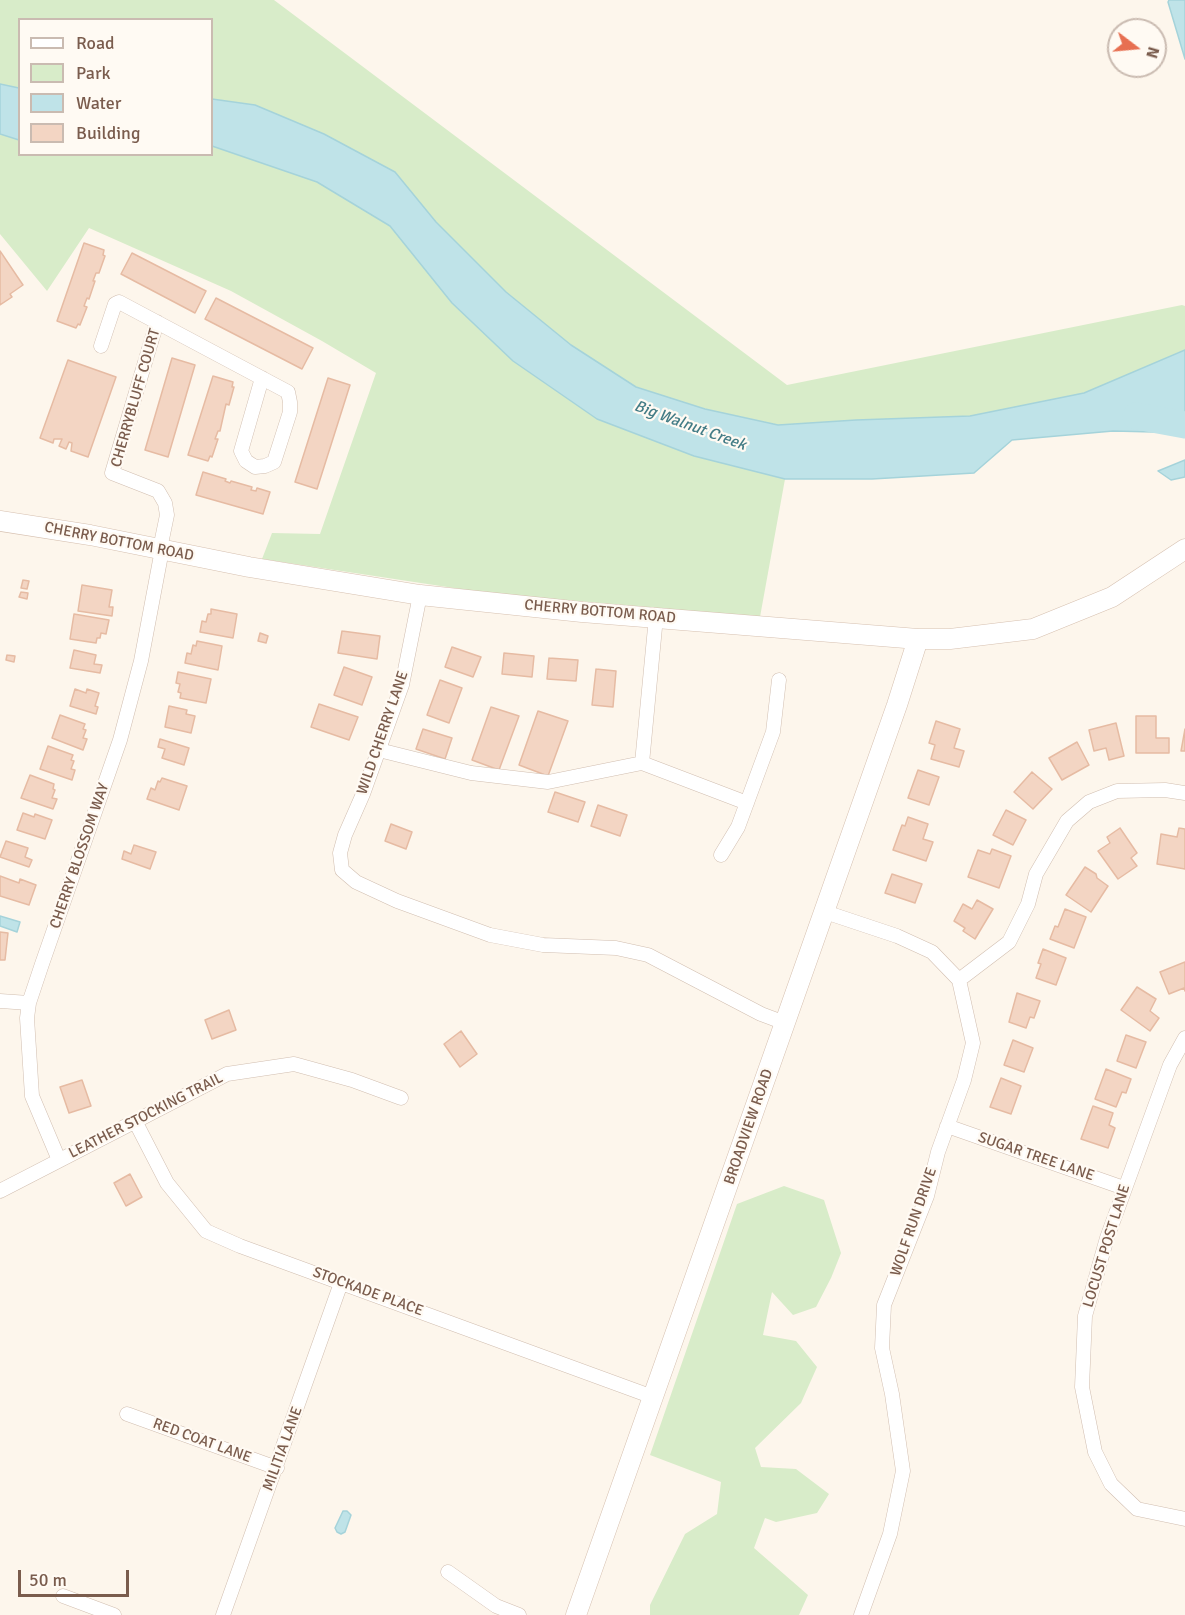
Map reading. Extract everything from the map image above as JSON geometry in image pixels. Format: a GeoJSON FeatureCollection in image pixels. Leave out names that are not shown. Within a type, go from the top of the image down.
{"type":"FeatureCollection","features":[{"type":"Feature","properties":{"kind":"main road","name":"CHERRY BOTTOM ROAD"},"geometry":{"type":"LineString","coordinates":[[0,521],[90,535],[249,567],[420,595],[582,612],[918,639],[950,639],[1033,629],[1112,597],[1185,549]]}},
{"type":"Feature","properties":{"kind":"main road","name":"BROADVIEW ROAD"},"geometry":{"type":"LineString","coordinates":[[576,1615],[825,912],[918,639]]}},
{"type":"Feature","properties":{"kind":"street","name":"CHERRYBLUFF COURT"},"geometry":{"type":"LineString","coordinates":[[101,346],[115,304],[119,302],[158,322],[262,378],[288,392],[291,402],[290,412],[274,462],[265,466],[255,466],[246,461],[241,451],[262,378]]}},
{"type":"Feature","properties":{"kind":"street","name":"CHERRYBLUFF COURT"},"geometry":{"type":"LineString","coordinates":[[158,322],[112,473],[158,491],[165,503],[167,515],[161,550]]}},
{"type":"Feature","properties":{"kind":"street","name":"CHERRY BLOSSOM WAY"},"geometry":{"type":"LineString","coordinates":[[59,1160],[32,1096],[27,1018],[29,1003],[120,740],[141,661],[161,550]]}},
{"type":"Feature","properties":{"kind":"street","name":"WILD CHERRY LANE"},"geometry":{"type":"LineString","coordinates":[[420,595],[402,685],[363,794],[345,835],[340,853],[342,870],[356,882],[397,901],[490,935],[543,945],[616,948],[648,955],[761,1014],[785,1023]]}},
{"type":"Feature","properties":{"kind":"street"},"geometry":{"type":"LineString","coordinates":[[642,763],[656,617]]}},
{"type":"Feature","properties":{"kind":"street"},"geometry":{"type":"LineString","coordinates":[[721,855],[738,827],[773,732],[779,680]]}},
{"type":"Feature","properties":{"kind":"street"},"geometry":{"type":"LineString","coordinates":[[379,750],[471,773],[548,782],[642,763],[747,803]]}},
{"type":"Feature","properties":{"kind":"street"},"geometry":{"type":"LineString","coordinates":[[825,912],[897,936],[932,952],[959,980],[1009,942],[1028,904],[1036,874],[1066,821],[1089,802],[1117,791],[1165,790],[1185,793]]}},
{"type":"Feature","properties":{"kind":"street","name":"WOLF RUN DRIVE"},"geometry":{"type":"LineString","coordinates":[[861,1615],[890,1534],[903,1472],[892,1394],[882,1348],[884,1305],[927,1196],[947,1126],[964,1080],[973,1043],[959,980]]}},
{"type":"Feature","properties":{"kind":"street"},"geometry":{"type":"LineString","coordinates":[[0,1000],[29,1003]]}},
{"type":"Feature","properties":{"kind":"street","name":"LOCUST POST LANE"},"geometry":{"type":"LineString","coordinates":[[1185,1038],[1170,1065],[1107,1238],[1085,1316],[1082,1387],[1095,1452],[1111,1484],[1137,1509],[1185,1519]]}},
{"type":"Feature","properties":{"kind":"street","name":"LEATHER STOCKING TRAIL"},"geometry":{"type":"LineString","coordinates":[[0,1191],[227,1074],[294,1064],[352,1080],[401,1098]]}},
{"type":"Feature","properties":{"kind":"street","name":"STOCKADE PLACE"},"geometry":{"type":"LineString","coordinates":[[135,1121],[167,1184],[206,1231],[240,1246],[653,1397]]}},
{"type":"Feature","properties":{"kind":"street","name":"SUGAR TREE LANE"},"geometry":{"type":"LineString","coordinates":[[947,1126],[1124,1188]]}},
{"type":"Feature","properties":{"kind":"street","name":"MILITIA LANE"},"geometry":{"type":"LineString","coordinates":[[223,1615],[341,1283]]}},
{"type":"Feature","properties":{"kind":"street","name":"RED COAT LANE"},"geometry":{"type":"LineString","coordinates":[[128,1414],[277,1467]]}},
{"type":"Feature","properties":{"kind":"street"},"geometry":{"type":"LineString","coordinates":[[448,1572],[496,1606],[519,1615]]}},
{"type":"Feature","properties":{"kind":"street"},"geometry":{"type":"LineString","coordinates":[[63,1596],[114,1615]]}},
{"type":"Feature","properties":{"kind":"green space"},"geometry":{"type":"Polygon","coordinates":[[[0,0],[274,0],[787,385],[1182,305],[1185,306],[1185,350],[1084,393],[970,416],[779,425],[705,409],[636,387],[571,345],[505,292],[436,222],[395,172],[324,134],[255,105],[213,99],[213,18],[18,18],[18,88],[0,84],[0,0]]]}},
{"type":"Feature","properties":{"kind":"green space"},"geometry":{"type":"Polygon","coordinates":[[[0,134],[18,140],[18,156],[213,156],[213,146],[215,146],[317,182],[390,226],[452,303],[597,419],[694,456],[785,479],[760,617],[487,593],[262,559],[272,533],[320,534],[376,373],[231,291],[89,228],[47,291],[0,234],[0,134]]]}},
{"type":"Feature","properties":{"kind":"green space"},"geometry":{"type":"Polygon","coordinates":[[[784,1186],[824,1200],[841,1253],[816,1307],[793,1315],[772,1292],[763,1335],[796,1341],[817,1367],[801,1403],[755,1448],[761,1467],[796,1469],[829,1494],[817,1513],[776,1522],[765,1518],[754,1548],[808,1595],[799,1615],[650,1615],[650,1605],[685,1534],[717,1514],[721,1482],[650,1455],[737,1204],[784,1186]]]}},
{"type":"Feature","properties":{"kind":"water"},"geometry":{"type":"Polygon","coordinates":[[[1169,0],[1185,0],[1185,59],[1168,2],[1169,0]]]}},
{"type":"Feature","properties":{"kind":"water"},"geometry":{"type":"Polygon","coordinates":[[[0,84],[18,88],[18,140],[0,134],[0,84]]]}},
{"type":"Feature","properties":{"kind":"water"},"geometry":{"type":"Polygon","coordinates":[[[213,99],[255,105],[324,134],[395,172],[436,222],[506,292],[571,345],[636,387],[705,409],[778,425],[970,416],[1084,393],[1185,350],[1185,416],[1154,432],[1113,431],[1012,440],[974,473],[872,479],[785,479],[694,456],[597,419],[513,361],[452,303],[390,226],[317,182],[213,146],[213,99]]]}},
{"type":"Feature","properties":{"kind":"water"},"geometry":{"type":"Polygon","coordinates":[[[1185,460],[1185,477],[1171,480],[1158,471],[1185,460]]]}},
{"type":"Feature","properties":{"kind":"water"},"geometry":{"type":"Polygon","coordinates":[[[0,916],[20,922],[17,932],[0,926],[0,916]]]}},
{"type":"Feature","properties":{"kind":"water"},"geometry":{"type":"Polygon","coordinates":[[[343,1511],[351,1515],[345,1532],[341,1534],[335,1528],[343,1511]]]}},
{"type":"Feature","properties":{"kind":"building"},"geometry":{"type":"Polygon","coordinates":[[[84,243],[104,250],[103,255],[105,256],[99,273],[96,273],[93,281],[95,281],[84,306],[87,307],[80,325],[78,324],[76,328],[57,321],[84,243]]]}},
{"type":"Feature","properties":{"kind":"building"},"geometry":{"type":"Polygon","coordinates":[[[0,251],[23,285],[10,294],[12,297],[0,305],[0,251]]]}},
{"type":"Feature","properties":{"kind":"building"},"geometry":{"type":"Polygon","coordinates":[[[132,253],[206,291],[195,313],[121,274],[132,253]]]}},
{"type":"Feature","properties":{"kind":"building"},"geometry":{"type":"Polygon","coordinates":[[[216,298],[313,348],[302,369],[205,319],[216,298]]]}},
{"type":"Feature","properties":{"kind":"building"},"geometry":{"type":"Polygon","coordinates":[[[172,358],[195,365],[168,457],[145,450],[172,358]]]}},
{"type":"Feature","properties":{"kind":"building"},"geometry":{"type":"Polygon","coordinates":[[[68,360],[116,377],[88,457],[71,451],[72,443],[69,442],[66,449],[59,446],[62,439],[54,439],[53,443],[40,438],[68,360]]]}},
{"type":"Feature","properties":{"kind":"building"},"geometry":{"type":"Polygon","coordinates":[[[213,376],[233,382],[232,387],[234,387],[229,405],[226,404],[220,431],[215,439],[218,439],[212,457],[210,456],[208,461],[188,455],[213,376]]]}},
{"type":"Feature","properties":{"kind":"building"},"geometry":{"type":"Polygon","coordinates":[[[328,378],[350,385],[317,489],[295,482],[328,378]]]}},
{"type":"Feature","properties":{"kind":"building"},"geometry":{"type":"Polygon","coordinates":[[[203,472],[226,479],[225,481],[230,483],[231,481],[252,487],[251,490],[256,491],[257,488],[270,492],[263,514],[196,495],[203,472]]]}},
{"type":"Feature","properties":{"kind":"building"},"geometry":{"type":"Polygon","coordinates":[[[23,580],[29,581],[27,589],[21,588],[23,580]]]}},
{"type":"Feature","properties":{"kind":"building"},"geometry":{"type":"Polygon","coordinates":[[[82,585],[112,590],[109,607],[113,607],[112,616],[78,611],[82,585]]]}},
{"type":"Feature","properties":{"kind":"building"},"geometry":{"type":"Polygon","coordinates":[[[21,592],[28,593],[27,599],[19,597],[21,592]]]}},
{"type":"Feature","properties":{"kind":"building"},"geometry":{"type":"Polygon","coordinates":[[[211,609],[237,614],[233,638],[200,632],[202,621],[206,622],[211,609]]]}},
{"type":"Feature","properties":{"kind":"building"},"geometry":{"type":"Polygon","coordinates":[[[74,614],[109,620],[106,634],[101,633],[96,643],[70,639],[74,614]]]}},
{"type":"Feature","properties":{"kind":"building"},"geometry":{"type":"Polygon","coordinates":[[[342,631],[380,636],[377,659],[338,653],[342,631]]]}},
{"type":"Feature","properties":{"kind":"building"},"geometry":{"type":"Polygon","coordinates":[[[260,633],[268,636],[266,643],[258,641],[260,633]]]}},
{"type":"Feature","properties":{"kind":"building"},"geometry":{"type":"Polygon","coordinates":[[[197,641],[222,646],[218,670],[185,663],[187,653],[191,654],[193,645],[196,646],[197,641]]]}},
{"type":"Feature","properties":{"kind":"building"},"geometry":{"type":"Polygon","coordinates":[[[452,647],[481,657],[473,677],[445,667],[452,647]]]}},
{"type":"Feature","properties":{"kind":"building"},"geometry":{"type":"Polygon","coordinates":[[[74,650],[96,655],[94,664],[102,665],[100,673],[70,668],[74,650]]]}},
{"type":"Feature","properties":{"kind":"building"},"geometry":{"type":"Polygon","coordinates":[[[504,653],[534,656],[532,677],[502,674],[504,653]]]}},
{"type":"Feature","properties":{"kind":"building"},"geometry":{"type":"Polygon","coordinates":[[[7,655],[15,656],[14,662],[6,660],[7,655]]]}},
{"type":"Feature","properties":{"kind":"building"},"geometry":{"type":"Polygon","coordinates":[[[549,658],[578,660],[576,681],[547,679],[549,658]]]}},
{"type":"Feature","properties":{"kind":"building"},"geometry":{"type":"Polygon","coordinates":[[[344,667],[372,677],[362,705],[334,695],[344,667]]]}},
{"type":"Feature","properties":{"kind":"building"},"geometry":{"type":"Polygon","coordinates":[[[596,669],[616,671],[613,707],[592,705],[596,669]]]}},
{"type":"Feature","properties":{"kind":"building"},"geometry":{"type":"Polygon","coordinates":[[[178,672],[211,679],[206,703],[180,698],[181,693],[178,692],[180,684],[176,683],[178,672]]]}},
{"type":"Feature","properties":{"kind":"building"},"geometry":{"type":"Polygon","coordinates":[[[440,680],[462,688],[449,723],[427,715],[440,680]]]}},
{"type":"Feature","properties":{"kind":"building"},"geometry":{"type":"Polygon","coordinates":[[[75,689],[86,693],[87,689],[99,693],[95,706],[98,707],[96,714],[70,706],[75,689]]]}},
{"type":"Feature","properties":{"kind":"building"},"geometry":{"type":"Polygon","coordinates":[[[319,704],[358,717],[349,740],[311,727],[319,704]]]}},
{"type":"Feature","properties":{"kind":"building"},"geometry":{"type":"Polygon","coordinates":[[[169,706],[187,710],[186,714],[195,716],[191,733],[165,727],[169,706]]]}},
{"type":"Feature","properties":{"kind":"building"},"geometry":{"type":"Polygon","coordinates":[[[491,707],[519,716],[499,770],[472,760],[491,707]]]}},
{"type":"Feature","properties":{"kind":"building"},"geometry":{"type":"Polygon","coordinates":[[[538,711],[568,721],[548,776],[519,765],[538,711]]]}},
{"type":"Feature","properties":{"kind":"building"},"geometry":{"type":"Polygon","coordinates":[[[60,715],[85,724],[83,729],[86,730],[83,738],[87,739],[83,750],[52,738],[60,715]]]}},
{"type":"Feature","properties":{"kind":"building"},"geometry":{"type":"Polygon","coordinates":[[[1136,716],[1156,716],[1156,738],[1169,738],[1169,753],[1136,753],[1136,716]]]}},
{"type":"Feature","properties":{"kind":"building"},"geometry":{"type":"Polygon","coordinates":[[[936,721],[960,729],[954,748],[964,751],[959,767],[931,759],[935,745],[929,743],[936,721]]]}},
{"type":"Feature","properties":{"kind":"building"},"geometry":{"type":"Polygon","coordinates":[[[1116,723],[1124,756],[1109,760],[1106,748],[1094,751],[1089,730],[1116,723]]]}},
{"type":"Feature","properties":{"kind":"building"},"geometry":{"type":"Polygon","coordinates":[[[423,729],[452,738],[445,759],[416,749],[423,729]]]}},
{"type":"Feature","properties":{"kind":"building"},"geometry":{"type":"Polygon","coordinates":[[[1185,729],[1185,751],[1181,751],[1185,729]]]}},
{"type":"Feature","properties":{"kind":"building"},"geometry":{"type":"Polygon","coordinates":[[[160,739],[189,748],[184,765],[162,758],[165,749],[158,747],[160,739]]]}},
{"type":"Feature","properties":{"kind":"building"},"geometry":{"type":"Polygon","coordinates":[[[1077,742],[1089,765],[1062,780],[1049,758],[1077,742]]]}},
{"type":"Feature","properties":{"kind":"building"},"geometry":{"type":"Polygon","coordinates":[[[48,746],[73,755],[71,760],[74,761],[71,769],[75,770],[72,780],[40,769],[48,746]]]}},
{"type":"Feature","properties":{"kind":"building"},"geometry":{"type":"Polygon","coordinates":[[[918,770],[939,777],[929,805],[908,798],[918,770]]]}},
{"type":"Feature","properties":{"kind":"building"},"geometry":{"type":"Polygon","coordinates":[[[1032,772],[1052,789],[1033,809],[1014,792],[1032,772]]]}},
{"type":"Feature","properties":{"kind":"building"},"geometry":{"type":"Polygon","coordinates":[[[30,775],[54,784],[53,789],[55,790],[52,798],[57,799],[53,809],[21,798],[30,775]]]}},
{"type":"Feature","properties":{"kind":"building"},"geometry":{"type":"Polygon","coordinates":[[[162,778],[187,786],[179,810],[147,799],[151,788],[155,790],[158,781],[160,782],[162,778]]]}},
{"type":"Feature","properties":{"kind":"building"},"geometry":{"type":"Polygon","coordinates":[[[555,792],[585,802],[578,822],[548,812],[555,792]]]}},
{"type":"Feature","properties":{"kind":"building"},"geometry":{"type":"Polygon","coordinates":[[[598,805],[627,815],[620,836],[591,826],[598,805]]]}},
{"type":"Feature","properties":{"kind":"building"},"geometry":{"type":"Polygon","coordinates":[[[1006,810],[1026,820],[1013,845],[993,835],[1006,810]]]}},
{"type":"Feature","properties":{"kind":"building"},"geometry":{"type":"Polygon","coordinates":[[[23,813],[34,817],[35,814],[52,820],[45,839],[17,830],[23,813]]]}},
{"type":"Feature","properties":{"kind":"building"},"geometry":{"type":"Polygon","coordinates":[[[908,817],[928,824],[923,839],[933,842],[926,861],[893,850],[902,825],[905,826],[908,817]]]}},
{"type":"Feature","properties":{"kind":"building"},"geometry":{"type":"Polygon","coordinates":[[[391,824],[412,832],[406,849],[385,841],[391,824]]]}},
{"type":"Feature","properties":{"kind":"building"},"geometry":{"type":"Polygon","coordinates":[[[1120,828],[1137,853],[1131,858],[1137,866],[1118,879],[1098,851],[1110,843],[1107,837],[1120,828]]]}},
{"type":"Feature","properties":{"kind":"building"},"geometry":{"type":"Polygon","coordinates":[[[1179,828],[1185,829],[1185,869],[1157,864],[1161,834],[1177,837],[1179,828]]]}},
{"type":"Feature","properties":{"kind":"building"},"geometry":{"type":"Polygon","coordinates":[[[6,841],[28,848],[25,857],[32,860],[29,867],[0,857],[6,841]]]}},
{"type":"Feature","properties":{"kind":"building"},"geometry":{"type":"Polygon","coordinates":[[[134,845],[156,852],[150,869],[122,859],[124,851],[131,854],[134,845]]]}},
{"type":"Feature","properties":{"kind":"building"},"geometry":{"type":"Polygon","coordinates":[[[992,849],[1011,856],[999,888],[968,877],[978,850],[990,854],[992,849]]]}},
{"type":"Feature","properties":{"kind":"building"},"geometry":{"type":"Polygon","coordinates":[[[1085,867],[1108,886],[1091,912],[1066,895],[1085,867]]]}},
{"type":"Feature","properties":{"kind":"building"},"geometry":{"type":"Polygon","coordinates":[[[892,874],[922,884],[915,903],[885,893],[892,874]]]}},
{"type":"Feature","properties":{"kind":"building"},"geometry":{"type":"Polygon","coordinates":[[[0,876],[19,883],[20,879],[36,885],[29,905],[0,896],[0,876]]]}},
{"type":"Feature","properties":{"kind":"building"},"geometry":{"type":"Polygon","coordinates":[[[977,900],[993,909],[975,939],[963,931],[965,928],[954,921],[963,904],[972,909],[977,900]]]}},
{"type":"Feature","properties":{"kind":"building"},"geometry":{"type":"Polygon","coordinates":[[[1065,909],[1086,917],[1074,948],[1050,939],[1065,909]]]}},
{"type":"Feature","properties":{"kind":"building"},"geometry":{"type":"Polygon","coordinates":[[[0,932],[8,933],[5,960],[0,960],[0,932]]]}},
{"type":"Feature","properties":{"kind":"building"},"geometry":{"type":"Polygon","coordinates":[[[1043,949],[1066,958],[1056,985],[1036,978],[1043,949]]]}},
{"type":"Feature","properties":{"kind":"building"},"geometry":{"type":"Polygon","coordinates":[[[1185,962],[1185,991],[1184,988],[1169,994],[1160,972],[1185,962]]]}},
{"type":"Feature","properties":{"kind":"building"},"geometry":{"type":"Polygon","coordinates":[[[1137,987],[1156,999],[1150,1011],[1159,1018],[1150,1031],[1121,1010],[1137,987]]]}},
{"type":"Feature","properties":{"kind":"building"},"geometry":{"type":"Polygon","coordinates":[[[1017,993],[1040,1001],[1034,1018],[1030,1017],[1026,1028],[1009,1022],[1017,993]]]}},
{"type":"Feature","properties":{"kind":"building"},"geometry":{"type":"Polygon","coordinates":[[[229,1010],[236,1030],[212,1039],[205,1020],[229,1010]]]}},
{"type":"Feature","properties":{"kind":"building"},"geometry":{"type":"Polygon","coordinates":[[[461,1031],[477,1054],[460,1067],[444,1044],[461,1031]]]}},
{"type":"Feature","properties":{"kind":"building"},"geometry":{"type":"Polygon","coordinates":[[[1126,1035],[1146,1042],[1136,1068],[1117,1061],[1126,1035]]]}},
{"type":"Feature","properties":{"kind":"building"},"geometry":{"type":"Polygon","coordinates":[[[1013,1040],[1033,1048],[1024,1072],[1004,1065],[1013,1040]]]}},
{"type":"Feature","properties":{"kind":"building"},"geometry":{"type":"Polygon","coordinates":[[[1106,1069],[1131,1079],[1126,1093],[1122,1092],[1116,1107],[1095,1099],[1106,1069]]]}},
{"type":"Feature","properties":{"kind":"building"},"geometry":{"type":"Polygon","coordinates":[[[1001,1078],[1021,1086],[1011,1114],[990,1107],[1001,1078]]]}},
{"type":"Feature","properties":{"kind":"building"},"geometry":{"type":"Polygon","coordinates":[[[82,1080],[91,1106],[69,1113],[60,1087],[82,1080]]]}},
{"type":"Feature","properties":{"kind":"building"},"geometry":{"type":"Polygon","coordinates":[[[1093,1106],[1113,1113],[1109,1125],[1115,1128],[1108,1148],[1081,1139],[1093,1106]]]}},
{"type":"Feature","properties":{"kind":"building"},"geometry":{"type":"Polygon","coordinates":[[[130,1174],[142,1197],[126,1206],[114,1183],[130,1174]]]}},
{"type":"Feature","properties":{"kind":"waterway","name":"Big Walnut Creek"},"geometry":{"type":"LineString","coordinates":[[1136,416],[1185,425]]}}]}
